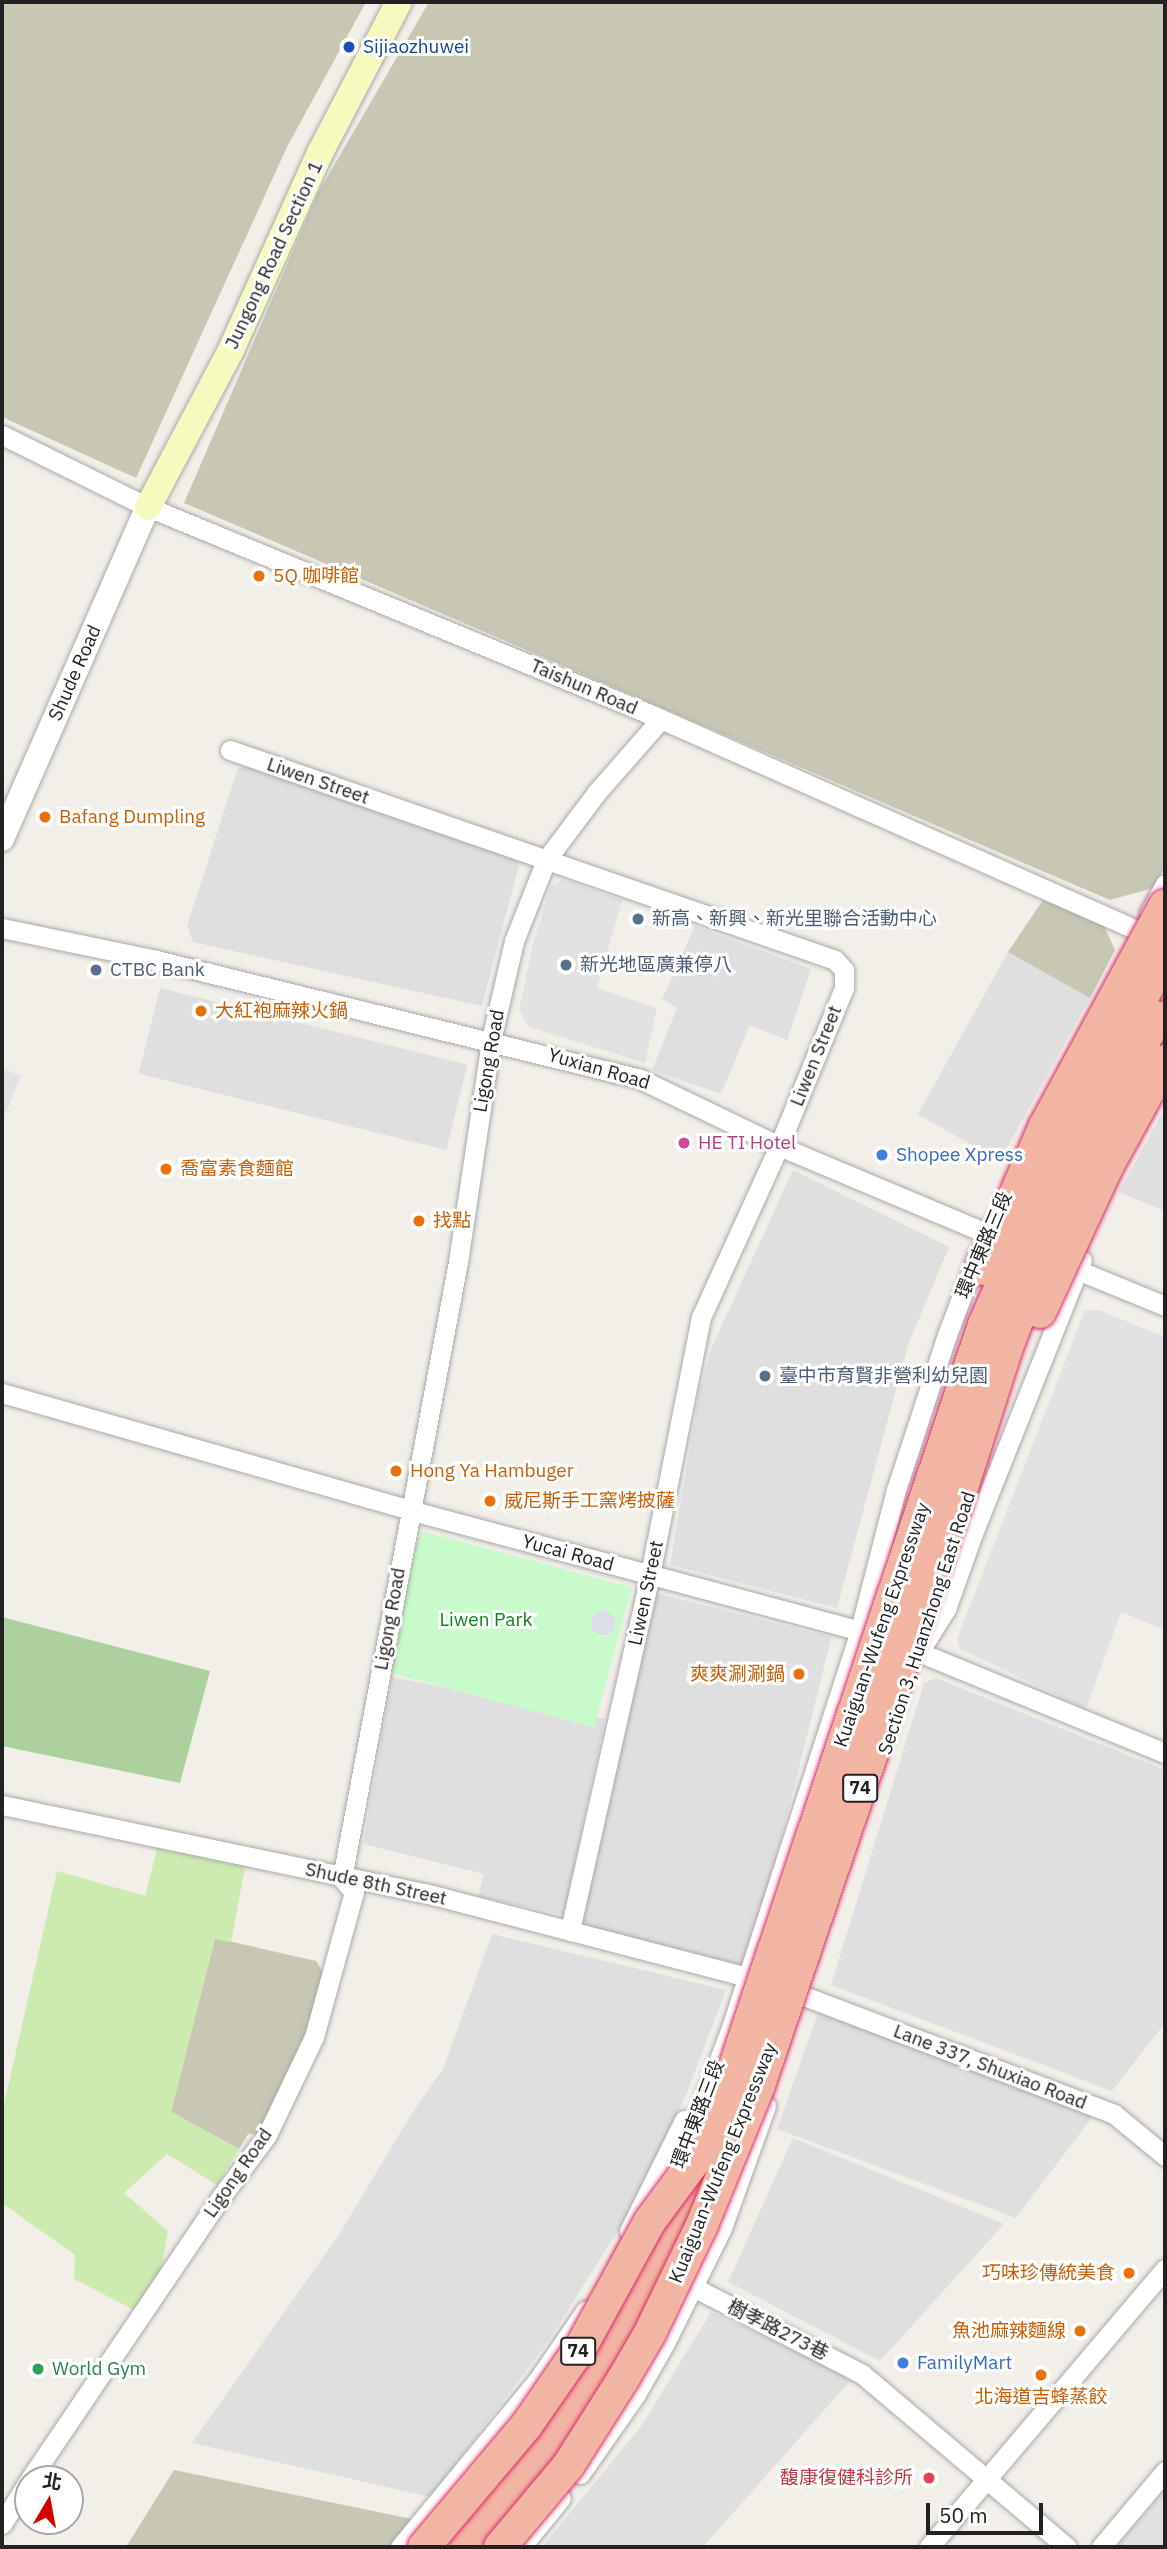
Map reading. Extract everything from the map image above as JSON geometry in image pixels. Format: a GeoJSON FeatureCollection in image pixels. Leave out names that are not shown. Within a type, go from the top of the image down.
{"type":"FeatureCollection","features":[{"type":"Feature","properties":{"kind":"highway"},"geometry":{"type":"LineString","coordinates":[[926,1494],[947,1370],[995,1240],[1056,1103],[1165,905]]}},
{"type":"Feature","properties":{"kind":"highway","name":"Kuaiguan-Wufeng Expressway"},"geometry":{"type":"LineString","coordinates":[[462,2547],[545,2448],[601,2362],[648,2274],[710,2140],[984,1325],[1020,1237],[1158,938]]}},
{"type":"Feature","properties":{"kind":"highway","name":"Kuaiguan-Wufeng Expressway"},"geometry":{"type":"LineString","coordinates":[[500,2547],[568,2466],[622,2381],[650,2333],[702,2225],[759,2085],[956,1506],[1006,1350],[1055,1220],[1085,1150],[1165,1001]]}},
{"type":"Feature","properties":{"kind":"highway"},"geometry":{"type":"LineString","coordinates":[[956,1506],[1107,1167],[1165,1061]]}},
{"type":"Feature","properties":{"kind":"highway","name":"74"},"geometry":{"type":"LineString","coordinates":[[424,2547],[526,2426],[582,2345],[650,2221],[710,2140]]}},
{"type":"Feature","properties":{"kind":"main road","name":"Jungong Road Section 1"},"geometry":{"type":"LineString","coordinates":[[148,507],[231,350],[316,163],[399,2]]}},
{"type":"Feature","properties":{"kind":"street","name":"Taishun Road"},"geometry":{"type":"LineString","coordinates":[[2,435],[148,507],[661,719],[1158,938]]}},
{"type":"Feature","properties":{"kind":"street","name":"Shude Road"},"geometry":{"type":"LineString","coordinates":[[2,839],[148,507]]}},
{"type":"Feature","properties":{"kind":"street","name":"Ligong Road"},"geometry":{"type":"LineString","coordinates":[[40,2465],[221,2197],[267,2135],[314,2037],[354,1892],[342,1878],[409,1510],[458,1262],[491,1040],[514,941],[546,860],[597,792],[661,719]]}},
{"type":"Feature","properties":{"kind":"street","name":"Liwen Street"},"geometry":{"type":"LineString","coordinates":[[230,750],[835,960],[844,970],[844,988],[779,1146],[701,1317],[650,1575],[570,1931]]}},
{"type":"Feature","properties":{"kind":"street","name":"環中東路三段"},"geometry":{"type":"LineString","coordinates":[[860,1629],[901,1531],[974,1321],[1005,1241],[1056,1128],[1158,938],[1165,884]]}},
{"type":"Feature","properties":{"kind":"street","name":"Yuxian Road"},"geometry":{"type":"LineString","coordinates":[[2,928],[156,960],[638,1078],[779,1146],[985,1234],[1165,1306]]}},
{"type":"Feature","properties":{"kind":"street","name":"環中東路三段"},"geometry":{"type":"LineString","coordinates":[[436,2547],[530,2432],[585,2357],[631,2276],[663,2206],[732,2025],[860,1629],[896,1490],[947,1335],[985,1234],[1037,1125],[1158,938]]}},
{"type":"Feature","properties":{"kind":"street","name":"Section 3, Huanzhong East Road"},"geometry":{"type":"LineString","coordinates":[[521,2547],[579,2475],[636,2394],[722,2228],[804,1996],[919,1652],[1012,1354],[1049,1259],[1093,1159],[1165,1032]]}},
{"type":"Feature","properties":{"kind":"street"},"geometry":{"type":"LineString","coordinates":[[919,1652],[946,1609],[1102,1203],[1165,1087]]}},
{"type":"Feature","properties":{"kind":"street","name":"Yucai Road"},"geometry":{"type":"LineString","coordinates":[[2,1393],[409,1510],[860,1629],[1165,1753]]}},
{"type":"Feature","properties":{"kind":"street","name":"Shude 8th Street"},"geometry":{"type":"LineString","coordinates":[[2,1805],[342,1878],[425,1893],[747,1977]]}},
{"type":"Feature","properties":{"kind":"street","name":"Lane 337, Shuxiao Road"},"geometry":{"type":"LineString","coordinates":[[804,1996],[1114,2114],[1165,2156]]}},
{"type":"Feature","properties":{"kind":"street"},"geometry":{"type":"LineString","coordinates":[[400,2547],[540,2377],[596,2297],[732,2025]]}},
{"type":"Feature","properties":{"kind":"street"},"geometry":{"type":"LineString","coordinates":[[929,2547],[1165,2269]]}},
{"type":"Feature","properties":{"kind":"street"},"geometry":{"type":"LineString","coordinates":[[693,2287],[862,2374],[1067,2547]]}},
{"type":"Feature","properties":{"kind":"street"},"geometry":{"type":"LineString","coordinates":[[1101,2547],[1165,2471]]}},
{"type":"Feature","properties":{"kind":"street","name":"Ligong Road"},"geometry":{"type":"LineString","coordinates":[[2,2524],[14,2505]]}},
{"type":"Feature","properties":{"kind":"shaded area"},"geometry":{"type":"Polygon","coordinates":[[[2,2],[366,2],[287,147],[136,478],[2,417],[2,2]]]}},
{"type":"Feature","properties":{"kind":"shaded area"},"geometry":{"type":"Polygon","coordinates":[[[429,2],[1165,2],[1165,867],[1153,888],[1110,900],[184,503],[318,193],[429,2]]]}},
{"type":"Feature","properties":{"kind":"shaded area"},"geometry":{"type":"Polygon","coordinates":[[[257,766],[513,857],[519,865],[482,1006],[193,942],[187,926],[238,768],[257,766]]]}},
{"type":"Feature","properties":{"kind":"shaded area","name":"新光地區廣兼停八"},"geometry":{"type":"Polygon","coordinates":[[[563,879],[622,900],[597,988],[657,1008],[645,1063],[529,1027],[519,1010],[533,943],[551,886],[563,879]]]}},
{"type":"Feature","properties":{"kind":"shaded area"},"geometry":{"type":"Polygon","coordinates":[[[1043,900],[1104,926],[1115,950],[1090,998],[1008,952],[1043,900]]]}},
{"type":"Feature","properties":{"kind":"shaded area"},"geometry":{"type":"Polygon","coordinates":[[[695,926],[811,969],[787,1040],[750,1025],[721,1094],[652,1070],[677,1008],[662,999],[695,926]]]}},
{"type":"Feature","properties":{"kind":"shaded area"},"geometry":{"type":"Polygon","coordinates":[[[1008,952],[1090,998],[1000,1160],[918,1115],[1008,952]]]}},
{"type":"Feature","properties":{"kind":"shaded area"},"geometry":{"type":"Polygon","coordinates":[[[160,988],[468,1065],[446,1150],[139,1073],[160,988]]]}},
{"type":"Feature","properties":{"kind":"shaded area"},"geometry":{"type":"Polygon","coordinates":[[[2,1068],[21,1076],[2,1122],[2,1068]]]}},
{"type":"Feature","properties":{"kind":"shaded area"},"geometry":{"type":"Polygon","coordinates":[[[1165,1108],[1165,1211],[1119,1192],[1165,1108]]]}},
{"type":"Feature","properties":{"kind":"shaded area"},"geometry":{"type":"Polygon","coordinates":[[[793,1170],[949,1247],[908,1345],[837,1608],[670,1565],[699,1393],[711,1349],[793,1170]]]}},
{"type":"Feature","properties":{"kind":"shaded area"},"geometry":{"type":"Polygon","coordinates":[[[1085,1310],[1099,1310],[1165,1337],[1165,1630],[1121,1612],[1086,1709],[960,1649],[957,1639],[1085,1310]]]}},
{"type":"Feature","properties":{"kind":"shaded area"},"geometry":{"type":"Polygon","coordinates":[[[651,1592],[831,1637],[749,1967],[569,1922],[651,1592]]]}},
{"type":"Feature","properties":{"kind":"shaded area"},"geometry":{"type":"Polygon","coordinates":[[[603,1611],[611,1615],[615,1623],[611,1631],[603,1635],[595,1631],[591,1623],[595,1615],[603,1611]]]}},
{"type":"Feature","properties":{"kind":"shaded area"},"geometry":{"type":"Polygon","coordinates":[[[392,1677],[605,1719],[564,1915],[478,1896],[484,1874],[363,1844],[392,1677]]]}},
{"type":"Feature","properties":{"kind":"shaded area"},"geometry":{"type":"Polygon","coordinates":[[[936,1678],[1165,1770],[1165,2023],[1112,2091],[831,1985],[924,1683],[936,1678]]]}},
{"type":"Feature","properties":{"kind":"shaded area"},"geometry":{"type":"Polygon","coordinates":[[[492,1934],[726,1990],[686,2095],[627,2216],[549,2340],[431,2497],[192,2443],[338,2236],[412,2113],[443,2069],[492,1934]]]}},
{"type":"Feature","properties":{"kind":"shaded area"},"geometry":{"type":"Polygon","coordinates":[[[215,1938],[316,1961],[329,1982],[263,2133],[248,2134],[239,2149],[171,2112],[215,1938]]]}},
{"type":"Feature","properties":{"kind":"shaded area"},"geometry":{"type":"Polygon","coordinates":[[[819,2010],[1096,2112],[1016,2218],[777,2129],[819,2010]]]}},
{"type":"Feature","properties":{"kind":"shaded area"},"geometry":{"type":"Polygon","coordinates":[[[793,2138],[1004,2224],[880,2361],[728,2282],[793,2138]]]}},
{"type":"Feature","properties":{"kind":"shaded area"},"geometry":{"type":"Polygon","coordinates":[[[711,2312],[837,2371],[850,2381],[703,2547],[542,2547],[642,2425],[711,2312]]]}},
{"type":"Feature","properties":{"kind":"shaded area"},"geometry":{"type":"Polygon","coordinates":[[[174,2470],[417,2520],[395,2547],[126,2547],[174,2470]]]}},
{"type":"Feature","properties":{"kind":"shaded area"},"geometry":{"type":"Polygon","coordinates":[[[1165,2490],[1165,2547],[1117,2547],[1165,2490]]]}},
{"type":"Feature","properties":{"kind":"green space","name":"Liwen Park"},"geometry":{"type":"Polygon","coordinates":[[[421,1531],[632,1587],[594,1727],[383,1671],[421,1531]]]}},
{"type":"Feature","properties":{"kind":"green space"},"geometry":{"type":"Polygon","coordinates":[[[2,1617],[210,1671],[180,1783],[2,1746],[2,1617]]]}},
{"type":"Feature","properties":{"kind":"green space"},"geometry":{"type":"Polygon","coordinates":[[[159,1842],[246,1863],[231,1942],[215,1939],[171,2112],[239,2149],[217,2185],[167,2154],[124,2193],[168,2231],[161,2272],[136,2311],[74,2279],[75,2255],[2,2203],[2,2113],[57,1871],[145,1896],[159,1842]]]}},
{"type":"Feature","properties":{"kind":"place","name":"Sijiaozhuwei"},"geometry":{"type":"Point","coordinates":[349,47]}},
{"type":"Feature","properties":{"kind":"place","name":"5Q 咖啡館"},"geometry":{"type":"Point","coordinates":[259,576]}},
{"type":"Feature","properties":{"kind":"place","name":"Bafang Dumpling"},"geometry":{"type":"Point","coordinates":[45,817]}},
{"type":"Feature","properties":{"kind":"place","name":"新高、新興、新光里聯合活動中心"},"geometry":{"type":"Point","coordinates":[638,919]}},
{"type":"Feature","properties":{"kind":"place","name":"新光地區廣兼停八"},"geometry":{"type":"Point","coordinates":[566,965]}},
{"type":"Feature","properties":{"kind":"place","name":"CTBC Bank"},"geometry":{"type":"Point","coordinates":[96,970]}},
{"type":"Feature","properties":{"kind":"place","name":"大紅袍麻辣火鍋"},"geometry":{"type":"Point","coordinates":[201,1011]}},
{"type":"Feature","properties":{"kind":"place","name":"HE TI Hotel"},"geometry":{"type":"Point","coordinates":[684,1143]}},
{"type":"Feature","properties":{"kind":"place","name":"Shopee Xpress"},"geometry":{"type":"Point","coordinates":[882,1155]}},
{"type":"Feature","properties":{"kind":"place","name":"喬富素食麵館"},"geometry":{"type":"Point","coordinates":[166,1169]}},
{"type":"Feature","properties":{"kind":"place","name":"找點"},"geometry":{"type":"Point","coordinates":[419,1221]}},
{"type":"Feature","properties":{"kind":"place","name":"臺中市育賢非營利幼兒園"},"geometry":{"type":"Point","coordinates":[765,1376]}},
{"type":"Feature","properties":{"kind":"place","name":"Hong Ya Hambuger"},"geometry":{"type":"Point","coordinates":[396,1471]}},
{"type":"Feature","properties":{"kind":"place","name":"威尼斯手工窯烤披薩"},"geometry":{"type":"Point","coordinates":[490,1501]}},
{"type":"Feature","properties":{"kind":"place","name":"爽爽涮涮鍋"},"geometry":{"type":"Point","coordinates":[799,1674]}},
{"type":"Feature","properties":{"kind":"place","name":"巧味珍傳統美食"},"geometry":{"type":"Point","coordinates":[1129,2273]}},
{"type":"Feature","properties":{"kind":"place","name":"魚池麻辣麵線"},"geometry":{"type":"Point","coordinates":[1080,2331]}},
{"type":"Feature","properties":{"kind":"place","name":"FamilyMart"},"geometry":{"type":"Point","coordinates":[903,2363]}},
{"type":"Feature","properties":{"kind":"place","name":"World Gym"},"geometry":{"type":"Point","coordinates":[38,2369]}},
{"type":"Feature","properties":{"kind":"place","name":"北海道吉蜂蒸餃"},"geometry":{"type":"Point","coordinates":[1041,2375]}},
{"type":"Feature","properties":{"kind":"place","name":"馥康復健科診所"},"geometry":{"type":"Point","coordinates":[929,2478]}}]}
